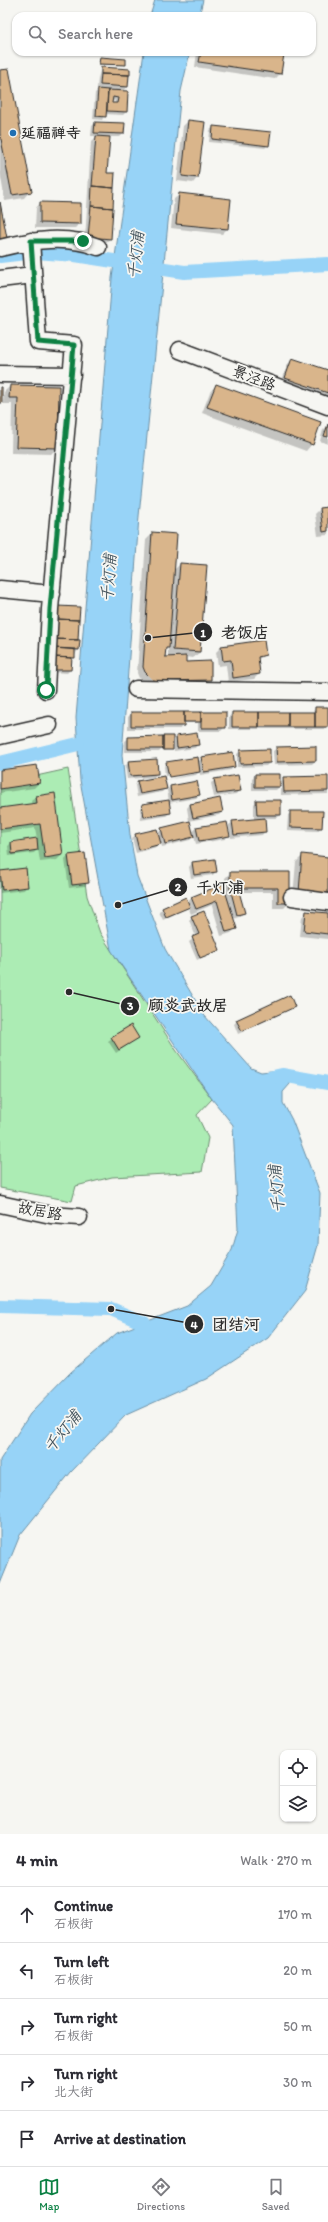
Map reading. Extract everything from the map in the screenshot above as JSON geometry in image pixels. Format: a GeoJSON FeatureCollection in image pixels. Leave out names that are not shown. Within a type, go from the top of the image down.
{"type":"FeatureCollection","features":[{"type":"Feature","properties":{"kind":"street"},"geometry":{"type":"LineString","coordinates":[[0,248],[31,241],[83,241],[98,247]]}},
{"type":"Feature","properties":{"kind":"street"},"geometry":{"type":"LineString","coordinates":[[31,241],[38,342],[74,345],[52,594],[46,690]]}},
{"type":"Feature","properties":{"kind":"street"},"geometry":{"type":"LineString","coordinates":[[0,279],[33,275]]}},
{"type":"Feature","properties":{"kind":"street","name":"景泾路"},"geometry":{"type":"LineString","coordinates":[[180,350],[328,406]]}},
{"type":"Feature","properties":{"kind":"street"},"geometry":{"type":"LineString","coordinates":[[0,374],[72,375]]}},
{"type":"Feature","properties":{"kind":"street"},"geometry":{"type":"LineString","coordinates":[[0,589],[52,594]]}},
{"type":"Feature","properties":{"kind":"street"},"geometry":{"type":"LineString","coordinates":[[136,689],[328,692]]}},
{"type":"Feature","properties":{"kind":"street"},"geometry":{"type":"LineString","coordinates":[[0,736],[49,725]]}},
{"type":"Feature","properties":{"kind":"street"},"geometry":{"type":"LineString","coordinates":[[292,897],[328,902]]}},
{"type":"Feature","properties":{"kind":"street","name":"故居路"},"geometry":{"type":"LineString","coordinates":[[0,1204],[51,1215],[79,1217]]}},
{"type":"Feature","properties":{"kind":"green space"},"geometry":{"type":"Polygon","coordinates":[[[68,769],[87,896],[100,933],[176,1050],[212,1099],[197,1115],[208,1138],[202,1172],[112,1177],[76,1186],[72,1201],[0,1188],[0,784],[68,769]]]}},
{"type":"Feature","properties":{"kind":"water"},"geometry":{"type":"Polygon","coordinates":[[[155,0],[203,0],[200,12],[151,12],[155,0]]]}},
{"type":"Feature","properties":{"kind":"water"},"geometry":{"type":"Polygon","coordinates":[[[143,56],[189,56],[181,91],[139,516],[122,755],[130,835],[137,876],[165,949],[204,1015],[251,1068],[261,1072],[281,1070],[290,1078],[290,1084],[283,1092],[283,1103],[292,1120],[320,1193],[318,1245],[305,1291],[268,1338],[206,1379],[126,1415],[71,1472],[20,1535],[0,1584],[0,1460],[30,1414],[71,1372],[117,1333],[187,1306],[211,1286],[232,1250],[238,1229],[233,1125],[212,1099],[111,950],[80,780],[76,718],[112,278],[143,56]]]}},
{"type":"Feature","properties":{"kind":"building"},"geometry":{"type":"Polygon","coordinates":[[[200,56],[284,56],[281,74],[199,62],[200,56]]]}},
{"type":"Feature","properties":{"kind":"building"},"geometry":{"type":"Polygon","coordinates":[[[100,57],[126,59],[126,65],[99,64],[100,57]]]}},
{"type":"Feature","properties":{"kind":"building"},"geometry":{"type":"Polygon","coordinates":[[[101,67],[130,69],[130,75],[101,74],[101,67]]]}},
{"type":"Feature","properties":{"kind":"building"},"geometry":{"type":"Polygon","coordinates":[[[9,69],[32,192],[12,195],[0,134],[0,70],[9,69]]]}},
{"type":"Feature","properties":{"kind":"building"},"geometry":{"type":"Polygon","coordinates":[[[101,74],[129,75],[128,87],[100,85],[101,74]]]}},
{"type":"Feature","properties":{"kind":"building"},"geometry":{"type":"Polygon","coordinates":[[[98,89],[108,90],[106,117],[96,116],[98,89]]]}},
{"type":"Feature","properties":{"kind":"building"},"geometry":{"type":"Polygon","coordinates":[[[108,90],[128,91],[127,112],[107,111],[108,90]],[[113,97],[112,103],[117,103],[118,98],[113,97]]]}},
{"type":"Feature","properties":{"kind":"building"},"geometry":{"type":"Polygon","coordinates":[[[188,120],[205,122],[198,178],[182,176],[188,120]]]}},
{"type":"Feature","properties":{"kind":"building"},"geometry":{"type":"Polygon","coordinates":[[[95,122],[125,123],[124,134],[94,133],[95,122]]]}},
{"type":"Feature","properties":{"kind":"building"},"geometry":{"type":"Polygon","coordinates":[[[213,126],[271,132],[269,146],[212,139],[213,126]]]}},
{"type":"Feature","properties":{"kind":"building"},"geometry":{"type":"Polygon","coordinates":[[[96,136],[110,137],[107,173],[115,173],[114,188],[92,186],[96,136]]]}},
{"type":"Feature","properties":{"kind":"building"},"geometry":{"type":"Polygon","coordinates":[[[92,186],[114,188],[113,208],[91,206],[92,186]]]}},
{"type":"Feature","properties":{"kind":"building"},"geometry":{"type":"Polygon","coordinates":[[[179,193],[231,199],[228,229],[176,224],[179,193]]]}},
{"type":"Feature","properties":{"kind":"building"},"geometry":{"type":"Polygon","coordinates":[[[0,202],[7,238],[0,239],[0,202]]]}},
{"type":"Feature","properties":{"kind":"building"},"geometry":{"type":"Polygon","coordinates":[[[40,202],[81,203],[81,224],[40,223],[40,202]]]}},
{"type":"Feature","properties":{"kind":"building"},"geometry":{"type":"Polygon","coordinates":[[[91,206],[113,208],[111,239],[88,237],[91,206]]]}},
{"type":"Feature","properties":{"kind":"building"},"geometry":{"type":"Polygon","coordinates":[[[292,358],[328,370],[328,393],[285,378],[292,358]]]}},
{"type":"Feature","properties":{"kind":"building"},"geometry":{"type":"Polygon","coordinates":[[[216,384],[321,422],[313,445],[207,407],[216,384]]]}},
{"type":"Feature","properties":{"kind":"building"},"geometry":{"type":"Polygon","coordinates":[[[10,385],[59,386],[58,448],[16,447],[18,398],[9,398],[10,385]]]}},
{"type":"Feature","properties":{"kind":"building"},"geometry":{"type":"Polygon","coordinates":[[[0,387],[2,387],[2,403],[0,403],[0,387]]]}},
{"type":"Feature","properties":{"kind":"building"},"geometry":{"type":"Polygon","coordinates":[[[328,424],[328,437],[324,436],[328,424]]]}},
{"type":"Feature","properties":{"kind":"building"},"geometry":{"type":"Polygon","coordinates":[[[328,507],[328,531],[323,532],[320,508],[328,507]]]}},
{"type":"Feature","properties":{"kind":"building"},"geometry":{"type":"Polygon","coordinates":[[[152,532],[177,534],[169,648],[166,648],[165,657],[186,656],[186,662],[211,661],[211,680],[153,680],[145,672],[143,667],[152,532]]]}},
{"type":"Feature","properties":{"kind":"building"},"geometry":{"type":"Polygon","coordinates":[[[180,563],[207,565],[200,652],[173,650],[180,563]]]}},
{"type":"Feature","properties":{"kind":"building"},"geometry":{"type":"Polygon","coordinates":[[[57,606],[80,607],[79,620],[57,619],[57,606]]]}},
{"type":"Feature","properties":{"kind":"building"},"geometry":{"type":"Polygon","coordinates":[[[55,619],[79,620],[78,640],[54,639],[55,619]]]}},
{"type":"Feature","properties":{"kind":"building"},"geometry":{"type":"Polygon","coordinates":[[[54,639],[80,640],[79,650],[54,648],[54,639]]]}},
{"type":"Feature","properties":{"kind":"building"},"geometry":{"type":"Polygon","coordinates":[[[264,640],[266,655],[258,657],[260,674],[233,678],[231,660],[223,661],[221,646],[264,640]]]}},
{"type":"Feature","properties":{"kind":"building"},"geometry":{"type":"Polygon","coordinates":[[[54,648],[75,649],[75,658],[53,657],[54,648]]]}},
{"type":"Feature","properties":{"kind":"building"},"geometry":{"type":"Polygon","coordinates":[[[53,657],[72,658],[71,670],[53,670],[53,657]]]}},
{"type":"Feature","properties":{"kind":"building"},"geometry":{"type":"Polygon","coordinates":[[[315,707],[328,707],[328,727],[315,727],[315,707]]]}},
{"type":"Feature","properties":{"kind":"building"},"geometry":{"type":"Polygon","coordinates":[[[131,712],[184,712],[184,726],[131,726],[131,712]]]}},
{"type":"Feature","properties":{"kind":"building"},"geometry":{"type":"Polygon","coordinates":[[[184,712],[201,712],[201,722],[184,722],[184,712]]]}},
{"type":"Feature","properties":{"kind":"building"},"geometry":{"type":"Polygon","coordinates":[[[201,712],[226,712],[226,728],[201,728],[201,712]]]}},
{"type":"Feature","properties":{"kind":"building"},"geometry":{"type":"Polygon","coordinates":[[[232,712],[259,712],[259,727],[232,727],[232,712]]]}},
{"type":"Feature","properties":{"kind":"building"},"geometry":{"type":"Polygon","coordinates":[[[259,712],[288,712],[288,727],[259,727],[259,712]]]}},
{"type":"Feature","properties":{"kind":"building"},"geometry":{"type":"Polygon","coordinates":[[[288,712],[315,712],[315,727],[288,727],[288,712]]]}},
{"type":"Feature","properties":{"kind":"building"},"geometry":{"type":"Polygon","coordinates":[[[197,733],[199,745],[177,748],[176,736],[197,733]]]}},
{"type":"Feature","properties":{"kind":"building"},"geometry":{"type":"Polygon","coordinates":[[[163,736],[173,736],[173,750],[163,750],[163,736]]]}},
{"type":"Feature","properties":{"kind":"building"},"geometry":{"type":"Polygon","coordinates":[[[163,736],[163,749],[128,749],[128,737],[163,736]]]}},
{"type":"Feature","properties":{"kind":"building"},"geometry":{"type":"Polygon","coordinates":[[[316,746],[316,761],[277,762],[276,747],[316,746]]]}},
{"type":"Feature","properties":{"kind":"building"},"geometry":{"type":"Polygon","coordinates":[[[270,749],[270,763],[240,764],[240,750],[270,749]]]}},
{"type":"Feature","properties":{"kind":"building"},"geometry":{"type":"Polygon","coordinates":[[[233,752],[235,767],[204,772],[201,757],[233,752]]]}},
{"type":"Feature","properties":{"kind":"building"},"geometry":{"type":"Polygon","coordinates":[[[198,757],[200,772],[169,777],[166,762],[198,757]]]}},
{"type":"Feature","properties":{"kind":"building"},"geometry":{"type":"Polygon","coordinates":[[[157,759],[158,774],[130,776],[128,761],[157,759]]]}},
{"type":"Feature","properties":{"kind":"building"},"geometry":{"type":"Polygon","coordinates":[[[37,765],[40,783],[0,789],[0,770],[37,765]]]}},
{"type":"Feature","properties":{"kind":"building"},"geometry":{"type":"Polygon","coordinates":[[[255,774],[280,774],[280,787],[255,787],[255,774]]]}},
{"type":"Feature","properties":{"kind":"building"},"geometry":{"type":"Polygon","coordinates":[[[238,775],[241,791],[217,794],[214,779],[238,775]]]}},
{"type":"Feature","properties":{"kind":"building"},"geometry":{"type":"Polygon","coordinates":[[[164,776],[167,789],[140,794],[137,781],[164,776]]]}},
{"type":"Feature","properties":{"kind":"building"},"geometry":{"type":"Polygon","coordinates":[[[328,776],[328,791],[284,792],[283,777],[328,776]]]}},
{"type":"Feature","properties":{"kind":"building"},"geometry":{"type":"Polygon","coordinates":[[[197,781],[200,795],[172,800],[170,786],[197,781]]]}},
{"type":"Feature","properties":{"kind":"building"},"geometry":{"type":"Polygon","coordinates":[[[55,793],[63,855],[45,858],[40,824],[0,829],[0,808],[37,803],[36,796],[55,793]]]}},
{"type":"Feature","properties":{"kind":"building"},"geometry":{"type":"Polygon","coordinates":[[[220,798],[223,812],[193,818],[190,804],[220,798]]]}},
{"type":"Feature","properties":{"kind":"building"},"geometry":{"type":"Polygon","coordinates":[[[169,800],[171,813],[144,817],[142,804],[169,800]]]}},
{"type":"Feature","properties":{"kind":"building"},"geometry":{"type":"Polygon","coordinates":[[[256,800],[281,800],[281,815],[257,815],[256,800]]]}},
{"type":"Feature","properties":{"kind":"building"},"geometry":{"type":"Polygon","coordinates":[[[290,811],[323,811],[322,828],[290,827],[290,811]]]}},
{"type":"Feature","properties":{"kind":"building"},"geometry":{"type":"Polygon","coordinates":[[[265,818],[266,832],[234,835],[232,821],[265,818]]]}},
{"type":"Feature","properties":{"kind":"building"},"geometry":{"type":"Polygon","coordinates":[[[190,821],[194,837],[165,844],[161,828],[190,821]]]}},
{"type":"Feature","properties":{"kind":"building"},"geometry":{"type":"Polygon","coordinates":[[[227,822],[230,836],[199,841],[196,827],[227,822]]]}},
{"type":"Feature","properties":{"kind":"building"},"geometry":{"type":"Polygon","coordinates":[[[157,829],[161,844],[139,850],[135,834],[157,829]]]}},
{"type":"Feature","properties":{"kind":"building"},"geometry":{"type":"Polygon","coordinates":[[[37,838],[38,850],[12,854],[11,842],[37,838]]]}},
{"type":"Feature","properties":{"kind":"building"},"geometry":{"type":"Polygon","coordinates":[[[85,853],[89,883],[72,885],[68,855],[85,853]]]}},
{"type":"Feature","properties":{"kind":"building"},"geometry":{"type":"Polygon","coordinates":[[[302,854],[328,857],[328,894],[299,892],[302,854]]]}},
{"type":"Feature","properties":{"kind":"building"},"geometry":{"type":"Polygon","coordinates":[[[215,859],[217,872],[194,875],[192,862],[215,859]]]}},
{"type":"Feature","properties":{"kind":"building"},"geometry":{"type":"Polygon","coordinates":[[[26,868],[28,887],[2,890],[0,871],[26,868]]]}},
{"type":"Feature","properties":{"kind":"building"},"geometry":{"type":"Polygon","coordinates":[[[230,872],[290,872],[290,903],[278,903],[278,888],[238,888],[245,913],[237,915],[230,888],[230,872]]]}},
{"type":"Feature","properties":{"kind":"building"},"geometry":{"type":"Polygon","coordinates":[[[223,884],[237,929],[226,932],[217,901],[196,909],[191,897],[223,884]]]}},
{"type":"Feature","properties":{"kind":"building"},"geometry":{"type":"Polygon","coordinates":[[[186,897],[190,907],[166,917],[162,908],[186,897]]]}},
{"type":"Feature","properties":{"kind":"building"},"geometry":{"type":"Polygon","coordinates":[[[204,911],[220,950],[200,958],[192,937],[199,934],[191,916],[204,911]]]}},
{"type":"Feature","properties":{"kind":"building"},"geometry":{"type":"Polygon","coordinates":[[[306,911],[328,913],[328,934],[304,931],[306,911]]]}},
{"type":"Feature","properties":{"kind":"building"},"geometry":{"type":"Polygon","coordinates":[[[290,995],[295,1007],[242,1031],[236,1020],[290,995]]]}},
{"type":"Feature","properties":{"kind":"building"},"geometry":{"type":"Polygon","coordinates":[[[131,1025],[139,1038],[119,1050],[111,1037],[131,1025]]]}},
{"type":"Feature","properties":{"kind":"waterway"},"geometry":{"type":"LineString","coordinates":[[36,252],[75,255],[184,272],[328,264]]}},
{"type":"Feature","properties":{"kind":"waterway"},"geometry":{"type":"LineString","coordinates":[[0,256],[26,253]]}},
{"type":"Feature","properties":{"kind":"waterway"},"geometry":{"type":"LineString","coordinates":[[0,763],[78,744]]}},
{"type":"Feature","properties":{"kind":"waterway"},"geometry":{"type":"LineString","coordinates":[[269,1078],[282,1075],[328,1083]]}},
{"type":"Feature","properties":{"kind":"waterway"},"geometry":{"type":"LineString","coordinates":[[0,1306],[111,1309],[144,1323]]}},
{"type":"Feature","properties":{"kind":"place","name":"延福禅寺"},"geometry":{"type":"Point","coordinates":[13,133]}},
{"type":"Feature","properties":{"kind":"place","name":"老饭店"},"geometry":{"type":"Point","coordinates":[148,638]}},
{"type":"Feature","properties":{"kind":"place","name":"千灯浦"},"geometry":{"type":"Point","coordinates":[118,905]}},
{"type":"Feature","properties":{"kind":"place","name":"顾炎武故居"},"geometry":{"type":"Point","coordinates":[69,992]}},
{"type":"Feature","properties":{"kind":"place","name":"团结河"},"geometry":{"type":"Point","coordinates":[111,1309]}},
{"type":"Feature","properties":{"kind":"route"},"geometry":{"type":"LineString","coordinates":[[46,690],[50,609],[74,345],[38,342],[31,241],[83,241]]}}]}
